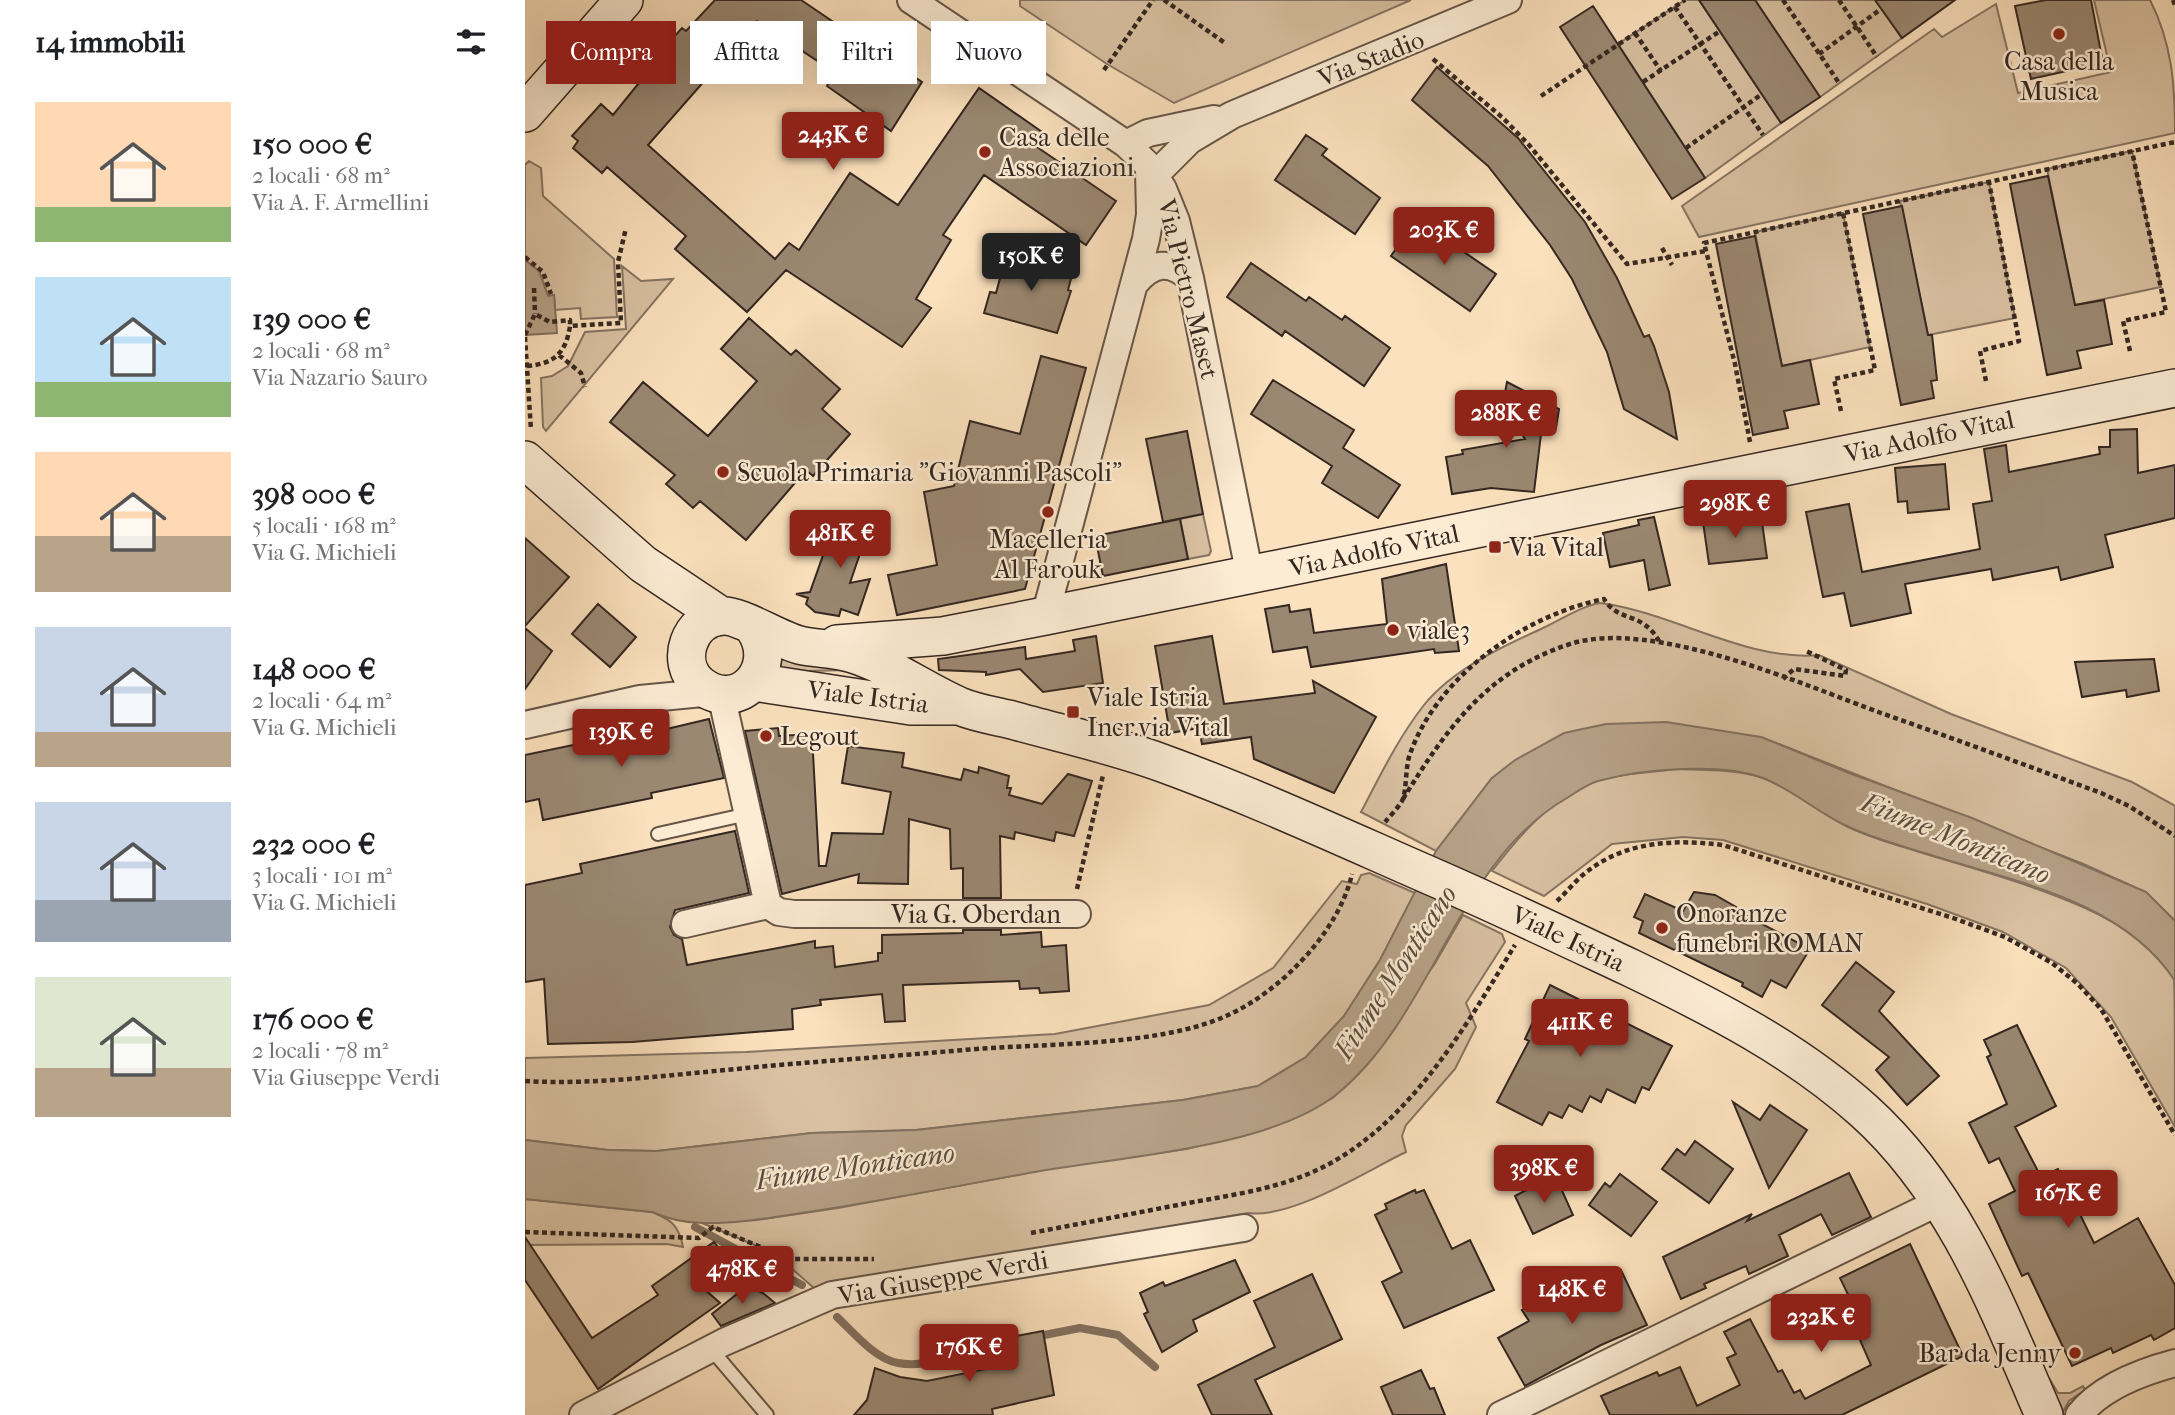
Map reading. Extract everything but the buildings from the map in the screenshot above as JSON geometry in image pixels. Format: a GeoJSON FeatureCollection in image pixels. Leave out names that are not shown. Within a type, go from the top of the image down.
{"type":"FeatureCollection","features":[{"type":"Feature","properties":{"kind":"street","name":"Via Pietro Maset"},"geometry":{"type":"LineString","coordinates":[[911,0],[942,21]]}},
{"type":"Feature","properties":{"kind":"street","name":"Via Stadio"},"geometry":{"type":"LineString","coordinates":[[1151,170],[1190,140],[1232,115],[1508,0]]}},
{"type":"Feature","properties":{"kind":"street"},"geometry":{"type":"LineString","coordinates":[[525,114],[632,15]]}},
{"type":"Feature","properties":{"kind":"street","name":"Via Pietro Maset"},"geometry":{"type":"LineString","coordinates":[[1035,84],[1126,144],[1151,170],[1176,221],[1191,278],[1250,576]]}},
{"type":"Feature","properties":{"kind":"street","name":"Via Stadio"},"geometry":{"type":"LineString","coordinates":[[1126,144],[1148,133],[1232,115]]}},
{"type":"Feature","properties":{"kind":"street"},"geometry":{"type":"LineString","coordinates":[[1045,616],[1136,282],[1150,215],[1151,170]]}},
{"type":"Feature","properties":{"kind":"street"},"geometry":{"type":"LineString","coordinates":[[1136,282],[1146,269],[1157,265],[1180,269],[1191,278]]}},
{"type":"Feature","properties":{"kind":"street","name":"Via Adolfo Vital"},"geometry":{"type":"LineString","coordinates":[[798,645],[854,644],[943,636],[2175,388]]}},
{"type":"Feature","properties":{"kind":"street","name":"Viale Istria"},"geometry":{"type":"LineString","coordinates":[[528,445],[643,564],[724,677],[912,706],[960,706]]}},
{"type":"Feature","properties":{"kind":"street","name":"Viale Istria"},"geometry":{"type":"LineString","coordinates":[[643,564],[737,622],[798,645],[852,653],[910,677],[960,706],[1160,762],[1370,846],[1703,1003],[1793,1054],[1866,1112],[1941,1201],[1988,1285],[2044,1415]]}},
{"type":"Feature","properties":{"kind":"street"},"geometry":{"type":"LineString","coordinates":[[525,725],[640,699],[668,686],[724,677],[764,661],[761,638],[737,622],[701,624],[724,677],[748,814],[768,905]]}},
{"type":"Feature","properties":{"kind":"street"},"geometry":{"type":"LineString","coordinates":[[943,636],[930,646],[923,658],[922,668],[926,678],[960,706]]}},
{"type":"Feature","properties":{"kind":"street","name":"Via Adolfo Vital"},"geometry":{"type":"LineString","coordinates":[[880,666],[943,636]]}},
{"type":"Feature","properties":{"kind":"street","name":"Viale Istria"},"geometry":{"type":"LineString","coordinates":[[724,677],[838,681],[880,666]]}},
{"type":"Feature","properties":{"kind":"street","name":"Via G. Oberdan"},"geometry":{"type":"LineString","coordinates":[[685,924],[768,905],[779,912],[794,914],[1077,914]]}},
{"type":"Feature","properties":{"kind":"street"},"geometry":{"type":"LineString","coordinates":[[1501,1415],[1941,1201]]}},
{"type":"Feature","properties":{"kind":"street","name":"Via Giuseppe Verdi"},"geometry":{"type":"LineString","coordinates":[[588,1414],[711,1349],[832,1295],[1244,1228]]}},
{"type":"Feature","properties":{"kind":"street"},"geometry":{"type":"LineString","coordinates":[[2079,1415],[2098,1395],[2152,1369],[2175,1363]]}},
{"type":"Feature","properties":{"kind":"street","name":"Viale Istria"},"geometry":{"type":"LineString","coordinates":[[2019,1415],[2024,1370]]}},
{"type":"Feature","properties":{"kind":"lane"},"geometry":{"type":"LineString","coordinates":[[658,834],[748,814]]}},
{"type":"Feature","properties":{"kind":"lane"},"geometry":{"type":"LineString","coordinates":[[711,1349],[767,1415]]}},
{"type":"Feature","properties":{"kind":"path"},"geometry":{"type":"LineString","coordinates":[[1104,70],[1153,0]]}},
{"type":"Feature","properties":{"kind":"path"},"geometry":{"type":"LineString","coordinates":[[1164,0],[1225,43]]}},
{"type":"Feature","properties":{"kind":"path"},"geometry":{"type":"LineString","coordinates":[[1541,96],[1685,0]]}},
{"type":"Feature","properties":{"kind":"path"},"geometry":{"type":"LineString","coordinates":[[1783,0],[1839,83]]}},
{"type":"Feature","properties":{"kind":"path"},"geometry":{"type":"LineString","coordinates":[[1839,0],[1877,57]]}},
{"type":"Feature","properties":{"kind":"path"},"geometry":{"type":"LineString","coordinates":[[2173,0],[2175,5]]}},
{"type":"Feature","properties":{"kind":"path"},"geometry":{"type":"LineString","coordinates":[[1675,7],[1763,135]]}},
{"type":"Feature","properties":{"kind":"path"},"geometry":{"type":"LineString","coordinates":[[1819,54],[1881,9]]}},
{"type":"Feature","properties":{"kind":"path"},"geometry":{"type":"LineString","coordinates":[[1643,82],[1720,31]]}},
{"type":"Feature","properties":{"kind":"path"},"geometry":{"type":"LineString","coordinates":[[1635,33],[1661,71]]}},
{"type":"Feature","properties":{"kind":"path"},"geometry":{"type":"LineString","coordinates":[[1411,42],[1503,118],[1568,191],[1627,264],[1706,251]]}},
{"type":"Feature","properties":{"kind":"path"},"geometry":{"type":"LineString","coordinates":[[1686,148],[1762,94]]}},
{"type":"Feature","properties":{"kind":"path"},"geometry":{"type":"LineString","coordinates":[[1750,443],[1735,364],[1705,243],[2175,142]]}},
{"type":"Feature","properties":{"kind":"path"},"geometry":{"type":"LineString","coordinates":[[2130,351],[2123,321],[2166,312],[2132,151]]}},
{"type":"Feature","properties":{"kind":"path"},"geometry":{"type":"LineString","coordinates":[[1986,381],[1980,351],[2019,341],[1989,182]]}},
{"type":"Feature","properties":{"kind":"path"},"geometry":{"type":"LineString","coordinates":[[1841,411],[1834,379],[1875,370],[1843,213]]}},
{"type":"Feature","properties":{"kind":"path"},"geometry":{"type":"LineString","coordinates":[[570,326],[621,323],[618,262],[626,228]]}},
{"type":"Feature","properties":{"kind":"path"},"geometry":{"type":"LineString","coordinates":[[1662,248],[1672,265]]}},
{"type":"Feature","properties":{"kind":"path"},"geometry":{"type":"LineString","coordinates":[[525,257],[543,272],[551,294]]}},
{"type":"Feature","properties":{"kind":"path"},"geometry":{"type":"LineString","coordinates":[[528,445],[525,337],[535,314],[534,288]]}},
{"type":"Feature","properties":{"kind":"path"},"geometry":{"type":"LineString","coordinates":[[527,366],[549,363],[559,355],[568,341],[570,320],[550,322],[535,314]]}},
{"type":"Feature","properties":{"kind":"path"},"geometry":{"type":"LineString","coordinates":[[559,355],[582,373],[585,387]]}},
{"type":"Feature","properties":{"kind":"path"},"geometry":{"type":"LineString","coordinates":[[1403,799],[1403,778],[1409,754],[1436,701],[1472,664],[1496,648],[1574,605],[1604,599],[1610,609],[1647,624],[1660,642]]}},
{"type":"Feature","properties":{"kind":"path"},"geometry":{"type":"LineString","coordinates":[[525,1081],[574,1082],[656,1076],[1112,1039],[1199,1027],[1257,1001],[1286,977],[1340,906],[1370,846],[1451,727],[1475,700],[1520,665],[1571,643],[1615,636],[1660,642],[1730,660],[2101,793],[2129,806],[2175,836]]}},
{"type":"Feature","properties":{"kind":"path"},"geometry":{"type":"LineString","coordinates":[[1783,679],[1794,668],[1845,676],[1846,670],[1804,650]]}},
{"type":"Feature","properties":{"kind":"path","name":"Via G. Oberdan"},"geometry":{"type":"LineString","coordinates":[[1077,914],[1075,897],[1105,766]]}},
{"type":"Feature","properties":{"kind":"path"},"geometry":{"type":"LineString","coordinates":[[1021,1235],[1255,1191],[1297,1178],[1335,1161],[1386,1122],[1451,1046],[1529,919],[1584,874],[1606,860],[1633,848],[1691,841],[1723,845],[1953,918],[2025,947],[2078,984],[2101,1009],[2175,1135]]}},
{"type":"Feature","properties":{"kind":"path"},"geometry":{"type":"LineString","coordinates":[[525,1232],[699,1238],[713,1227],[789,1259],[881,1258],[859,1268],[832,1295]]}},
{"type":"Feature","properties":{"kind":"shaded area"},"geometry":{"type":"Polygon","coordinates":[[[1020,0],[1411,0],[1174,103],[1107,64],[1020,6],[1020,0]]]}},
{"type":"Feature","properties":{"kind":"shaded area"},"geometry":{"type":"Polygon","coordinates":[[[1685,0],[1699,0],[1781,123],[1705,178],[1618,44],[1685,0]]]}},
{"type":"Feature","properties":{"kind":"shaded area"},"geometry":{"type":"Polygon","coordinates":[[[1755,0],[1875,0],[1902,38],[1820,97],[1755,0]]]}},
{"type":"Feature","properties":{"kind":"shaded area"},"geometry":{"type":"Polygon","coordinates":[[[2094,0],[2150,0],[2168,48],[2175,133],[1699,237],[1682,206],[1934,29],[1942,37],[1996,4],[2018,93],[2111,72],[2094,0]]]}},
{"type":"Feature","properties":{"kind":"shaded area"},"geometry":{"type":"Polygon","coordinates":[[[2132,151],[2161,287],[2075,305],[2047,169],[2132,151]]]}},
{"type":"Feature","properties":{"kind":"shaded area"},"geometry":{"type":"Polygon","coordinates":[[[529,161],[541,168],[543,196],[614,259],[617,317],[581,319],[580,308],[555,310],[554,295],[548,296],[539,271],[525,260],[525,165],[529,161]]]}},
{"type":"Feature","properties":{"kind":"shaded area"},"geometry":{"type":"Polygon","coordinates":[[[1989,182],[2015,318],[1928,335],[1900,201],[1989,182]]]}},
{"type":"Feature","properties":{"kind":"shaded area"},"geometry":{"type":"Polygon","coordinates":[[[1843,213],[1870,347],[1782,366],[1755,232],[1843,213]]]}},
{"type":"Feature","properties":{"kind":"shaded area"},"geometry":{"type":"Polygon","coordinates":[[[622,266],[641,281],[673,279],[546,431],[543,427],[541,378],[552,376],[568,366],[585,332],[626,329],[622,266]]]}},
{"type":"Feature","properties":{"kind":"shaded area"},"geometry":{"type":"Polygon","coordinates":[[[1203,514],[1211,551],[1209,555],[1188,559],[1180,519],[1203,514]]]}},
{"type":"Feature","properties":{"kind":"shaded area"},"geometry":{"type":"Polygon","coordinates":[[[1600,603],[1627,608],[1765,651],[1819,655],[1951,714],[2132,782],[2172,804],[2175,806],[2175,921],[2146,892],[2081,863],[1761,737],[1492,778],[1436,851],[1361,812],[1406,731],[1435,692],[1463,670],[1494,652],[1577,611],[1600,603]]]}},
{"type":"Feature","properties":{"kind":"shaded area"},"geometry":{"type":"Polygon","coordinates":[[[779,652],[845,670],[778,672],[779,652]]]}},
{"type":"Feature","properties":{"kind":"shaded area"},"geometry":{"type":"Polygon","coordinates":[[[1675,769],[1729,771],[1772,781],[1848,827],[1884,841],[2027,885],[2118,925],[2152,950],[2174,979],[2175,1127],[2111,1017],[2066,968],[2003,932],[1927,904],[1723,840],[1683,837],[1612,844],[1544,896],[1492,871],[1537,819],[1564,797],[1594,782],[1675,769]]]}},
{"type":"Feature","properties":{"kind":"shaded area"},"geometry":{"type":"Polygon","coordinates":[[[1369,873],[1415,893],[1380,960],[1344,1016],[1306,1057],[1258,1086],[1183,1100],[916,1130],[812,1133],[657,1151],[608,1150],[525,1140],[525,1058],[746,1052],[1055,1034],[1209,1005],[1273,968],[1342,881],[1357,884],[1361,875],[1369,873]]]}},
{"type":"Feature","properties":{"kind":"shaded area"},"geometry":{"type":"Polygon","coordinates":[[[1463,915],[1502,934],[1505,942],[1466,1003],[1476,1027],[1455,1069],[1406,1125],[1402,1136],[1406,1152],[1307,1201],[1266,1213],[1248,1213],[815,1289],[774,1253],[702,1223],[757,1220],[838,1208],[1065,1166],[1187,1149],[1288,1121],[1334,1097],[1434,965],[1463,915]]]}},
{"type":"Feature","properties":{"kind":"shaded area"},"geometry":{"type":"Polygon","coordinates":[[[525,1199],[652,1212],[673,1225],[683,1247],[667,1244],[525,1245],[525,1199]]]}},
{"type":"Feature","properties":{"kind":"shaded area"},"geometry":{"type":"Polygon","coordinates":[[[2049,1378],[2058,1393],[2070,1393],[2083,1386],[2085,1390],[2069,1401],[2061,1415],[2046,1379],[2049,1378]]]}},
{"type":"Feature","properties":{"kind":"water"},"geometry":{"type":"Polygon","coordinates":[[[525,260],[539,271],[548,296],[554,295],[557,333],[525,335],[525,260]]]}},
{"type":"Feature","properties":{"kind":"water","name":"Fiume Monticano"},"geometry":{"type":"Polygon","coordinates":[[[1666,722],[1761,737],[1972,818],[2146,892],[2175,921],[2175,981],[2153,954],[2127,931],[2097,913],[2031,886],[1867,835],[1836,821],[1763,778],[1746,773],[1704,769],[1636,773],[1590,784],[1530,826],[1498,860],[1471,899],[1398,1023],[1370,1061],[1337,1094],[1307,1113],[1271,1128],[1187,1149],[742,1221],[690,1222],[670,1219],[652,1212],[525,1199],[525,1140],[608,1150],[657,1151],[812,1133],[916,1130],[1183,1100],[1258,1086],[1306,1057],[1344,1016],[1380,960],[1436,851],[1492,778],[1515,760],[1564,733],[1606,724],[1666,722]]]}},
{"type":"Feature","properties":{"kind":"waterway"},"geometry":{"type":"LineString","coordinates":[[695,1227],[802,1285]]}},
{"type":"Feature","properties":{"kind":"waterway"},"geometry":{"type":"LineString","coordinates":[[837,1317],[873,1351],[898,1363],[937,1361],[1000,1344]]}},
{"type":"Feature","properties":{"kind":"waterway"},"geometry":{"type":"LineString","coordinates":[[1034,1337],[1080,1328],[1118,1335],[1155,1367]]}},
{"type":"Feature","properties":{"kind":"place","name":"Casa della Musica"},"geometry":{"type":"Point","coordinates":[2059,34]}},
{"type":"Feature","properties":{"kind":"place","name":"Casa delle Associazioni"},"geometry":{"type":"Point","coordinates":[985,152]}},
{"type":"Feature","properties":{"kind":"place","name":"Scuola Primaria \"Giovanni Pascoli\""},"geometry":{"type":"Point","coordinates":[723,472]}},
{"type":"Feature","properties":{"kind":"place","name":"Macelleria Al Farouk"},"geometry":{"type":"Point","coordinates":[1048,512]}},
{"type":"Feature","properties":{"kind":"place","name":"Via Vital"},"geometry":{"type":"Point","coordinates":[1495,547]}},
{"type":"Feature","properties":{"kind":"place","name":"viale3"},"geometry":{"type":"Point","coordinates":[1393,630]}},
{"type":"Feature","properties":{"kind":"place","name":"Viale Istria Incr.via Vital"},"geometry":{"type":"Point","coordinates":[1073,712]}},
{"type":"Feature","properties":{"kind":"place","name":"Legout"},"geometry":{"type":"Point","coordinates":[766,736]}},
{"type":"Feature","properties":{"kind":"place","name":"Onoranze funebri ROMAN"},"geometry":{"type":"Point","coordinates":[1662,928]}},
{"type":"Feature","properties":{"kind":"place","name":"Bar da Jenny"},"geometry":{"type":"Point","coordinates":[2075,1353]}}]}
